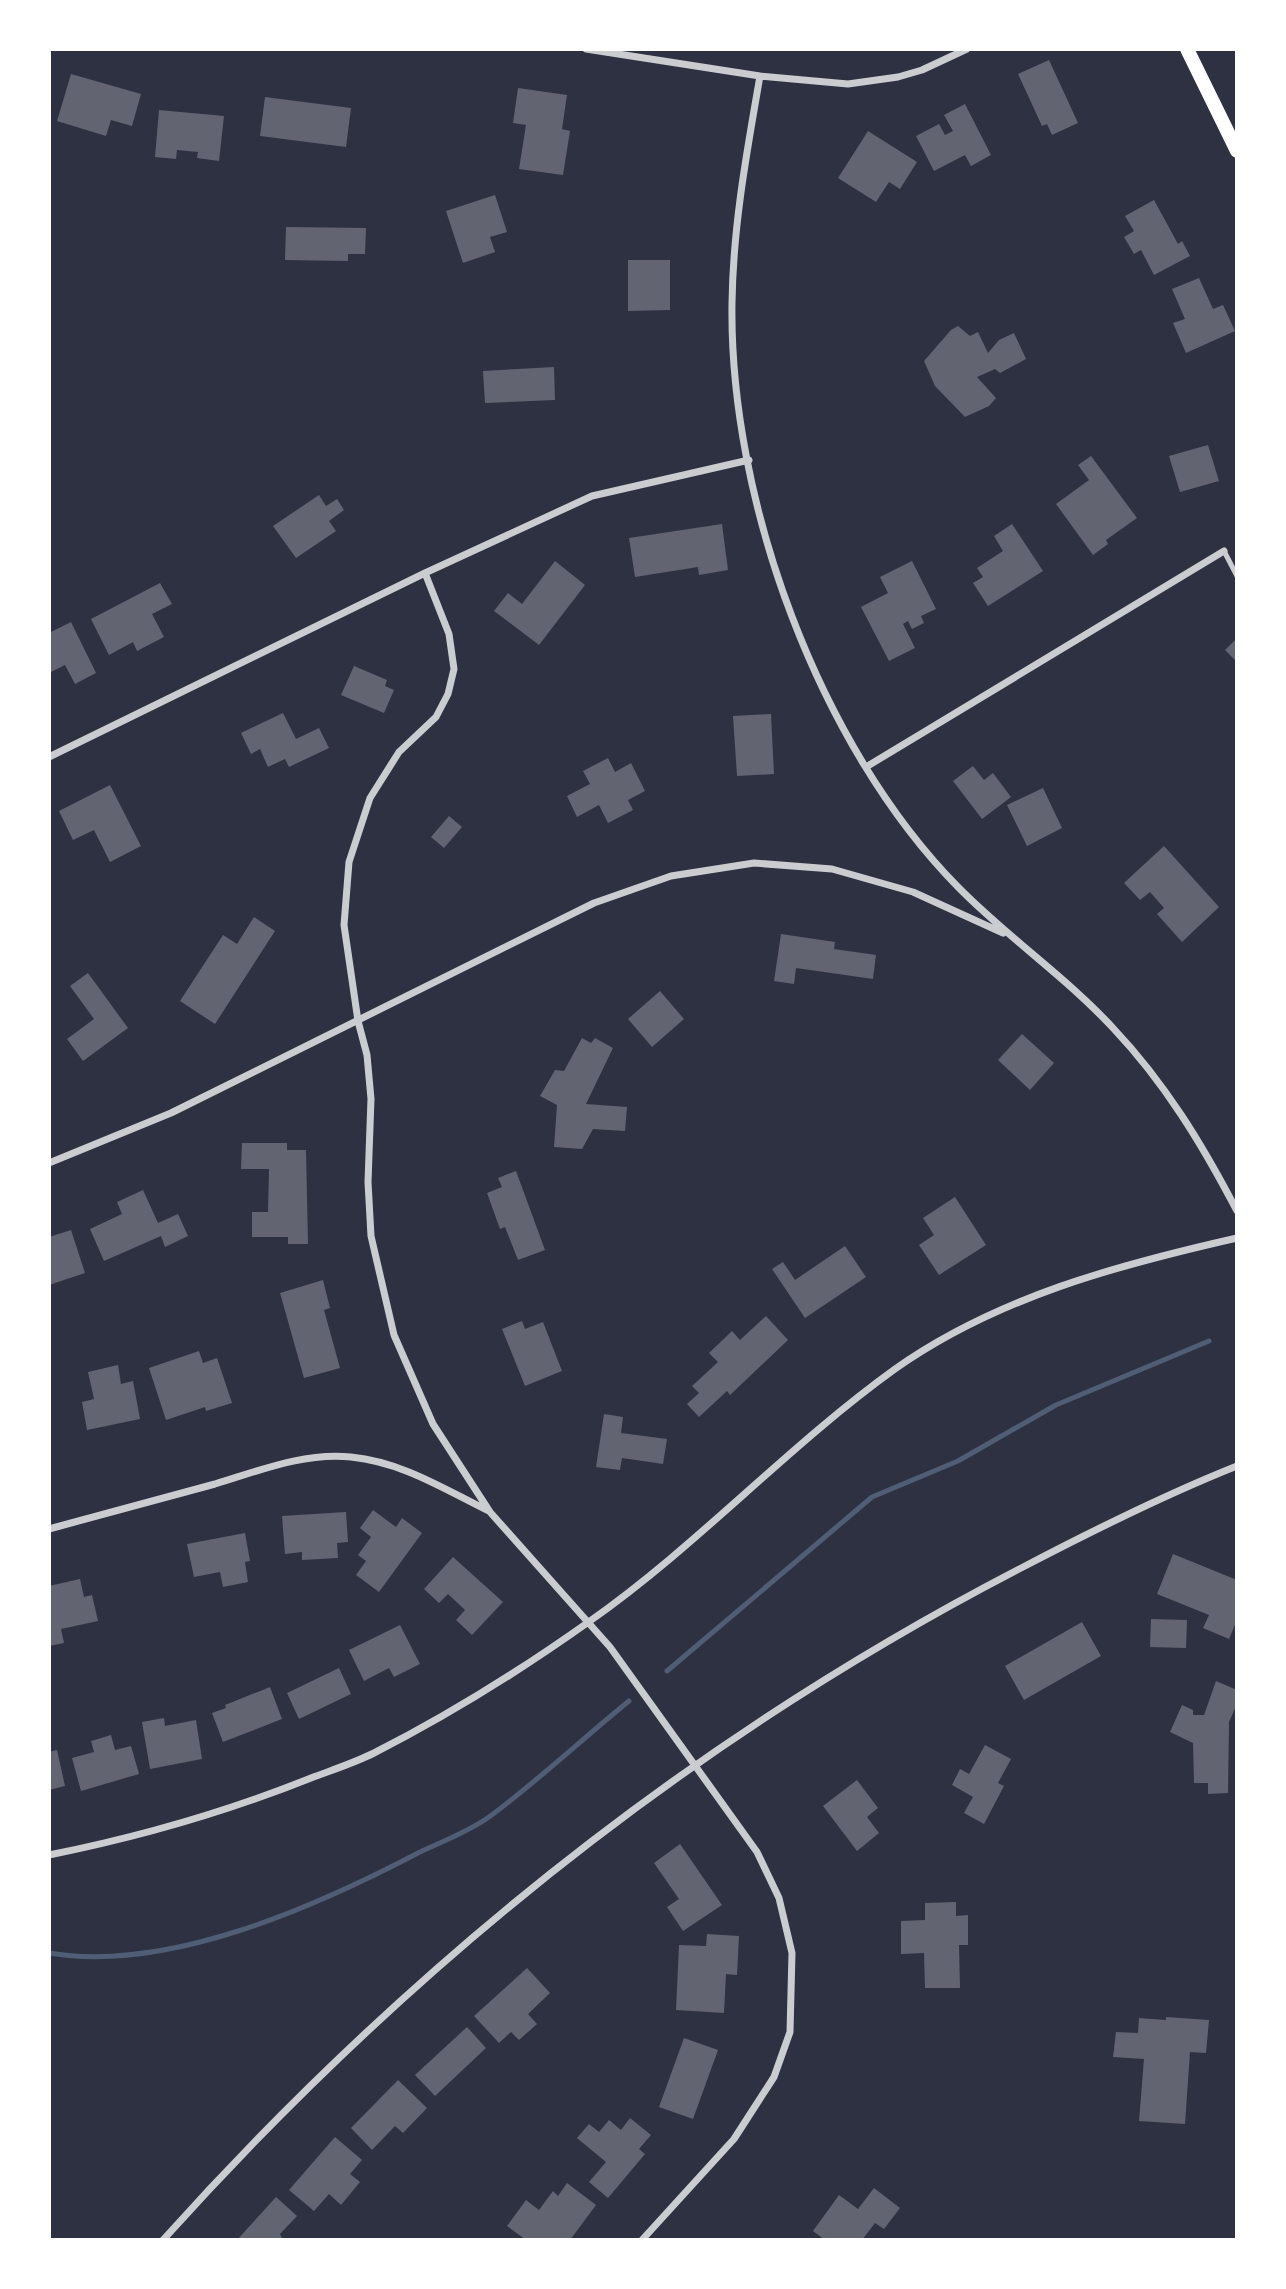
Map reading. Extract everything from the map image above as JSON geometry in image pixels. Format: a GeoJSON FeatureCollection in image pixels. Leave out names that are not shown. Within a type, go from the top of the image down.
{"type":"FeatureCollection","features":[{"type":"Feature","properties":{"kind":"main road"},"geometry":{"type":"LineString","coordinates":[[1187,49],[1237,150]]}},
{"type":"Feature","properties":{"kind":"street"},"geometry":{"type":"LineString","coordinates":[[586,49],[823,83],[873,82],[922,70],[967,49]]}},
{"type":"Feature","properties":{"kind":"street"},"geometry":{"type":"LineString","coordinates":[[760,76],[736,220],[732,305],[736,382],[749,460],[770,551],[794,624],[826,697],[893,811],[926,852],[1009,936],[1112,1026],[1162,1084],[1213,1164],[1237,1211]]}},
{"type":"Feature","properties":{"kind":"street"},"geometry":{"type":"LineString","coordinates":[[49,757],[425,573],[592,496],[749,460]]}},
{"type":"Feature","properties":{"kind":"street"},"geometry":{"type":"LineString","coordinates":[[866,767],[1224,551]]}},
{"type":"Feature","properties":{"kind":"street"},"geometry":{"type":"LineString","coordinates":[[425,573],[449,634],[454,669],[448,694],[436,717],[399,752],[370,798],[349,862],[344,925],[358,1021],[367,1055],[371,1099],[368,1182],[371,1236],[394,1335],[433,1424],[491,1512],[589,1622],[757,1852],[779,1898],[792,1954],[790,2032],[774,2077],[754,2113],[642,2240]]}},
{"type":"Feature","properties":{"kind":"street"},"geometry":{"type":"LineString","coordinates":[[49,1163],[171,1113],[594,903],[631,887],[707,869],[754,863],[832,869],[879,880],[913,892],[1009,936]]}},
{"type":"Feature","properties":{"kind":"street"},"geometry":{"type":"LineString","coordinates":[[49,1855],[204,1817],[372,1754],[471,1699],[589,1622],[641,1584],[822,1426],[909,1361],[966,1327],[1045,1291],[1127,1263],[1237,1238]]}},
{"type":"Feature","properties":{"kind":"street"},"geometry":{"type":"LineString","coordinates":[[49,1529],[281,1464],[325,1457],[367,1459],[408,1471],[444,1486],[491,1512]]}},
{"type":"Feature","properties":{"kind":"street"},"geometry":{"type":"LineString","coordinates":[[163,2240],[236,2159],[455,1950],[581,1847],[694,1765],[780,1707],[930,1615],[1095,1530],[1237,1466]]}},
{"type":"Feature","properties":{"kind":"lane"},"geometry":{"type":"LineString","coordinates":[[1224,551],[1237,576]]}},
{"type":"Feature","properties":{"kind":"building"},"geometry":{"type":"Polygon","coordinates":[[[1049,60],[1078,123],[1052,135],[1047,124],[1042,126],[1018,74],[1049,60]]]}},
{"type":"Feature","properties":{"kind":"building"},"geometry":{"type":"Polygon","coordinates":[[[71,74],[141,94],[132,126],[111,120],[106,136],[57,121],[71,74]]]}},
{"type":"Feature","properties":{"kind":"building"},"geometry":{"type":"Polygon","coordinates":[[[518,88],[567,95],[562,129],[570,131],[563,175],[519,169],[526,125],[513,123],[518,88]]]}},
{"type":"Feature","properties":{"kind":"building"},"geometry":{"type":"Polygon","coordinates":[[[265,97],[351,108],[346,147],[260,136],[265,97]]]}},
{"type":"Feature","properties":{"kind":"building"},"geometry":{"type":"Polygon","coordinates":[[[965,104],[991,155],[971,166],[965,155],[934,171],[916,136],[939,124],[945,135],[953,131],[944,115],[965,104]]]}},
{"type":"Feature","properties":{"kind":"building"},"geometry":{"type":"Polygon","coordinates":[[[159,110],[224,116],[219,161],[197,158],[198,152],[177,150],[176,159],[155,157],[159,110]]]}},
{"type":"Feature","properties":{"kind":"building"},"geometry":{"type":"Polygon","coordinates":[[[868,131],[917,162],[900,189],[889,182],[876,202],[838,178],[868,131]]]}},
{"type":"Feature","properties":{"kind":"building"},"geometry":{"type":"Polygon","coordinates":[[[495,195],[507,232],[490,237],[495,252],[463,263],[446,211],[495,195]]]}},
{"type":"Feature","properties":{"kind":"building"},"geometry":{"type":"Polygon","coordinates":[[[1154,200],[1178,244],[1182,241],[1190,256],[1154,275],[1141,250],[1134,254],[1124,237],[1134,231],[1125,216],[1154,200]]]}},
{"type":"Feature","properties":{"kind":"building"},"geometry":{"type":"Polygon","coordinates":[[[286,227],[366,228],[365,254],[348,254],[348,261],[285,260],[286,227]]]}},
{"type":"Feature","properties":{"kind":"building"},"geometry":{"type":"Polygon","coordinates":[[[628,260],[670,260],[670,310],[628,311],[628,260]]]}},
{"type":"Feature","properties":{"kind":"building"},"geometry":{"type":"Polygon","coordinates":[[[1199,278],[1213,309],[1223,305],[1235,331],[1186,353],[1173,323],[1185,319],[1172,289],[1199,278]]]}},
{"type":"Feature","properties":{"kind":"building"},"geometry":{"type":"Polygon","coordinates":[[[958,326],[970,336],[978,332],[988,353],[999,340],[1014,333],[1026,359],[1000,373],[995,369],[977,377],[996,398],[989,406],[965,417],[935,386],[924,361],[951,330],[958,326]]]}},
{"type":"Feature","properties":{"kind":"building"},"geometry":{"type":"Polygon","coordinates":[[[554,367],[555,400],[485,403],[483,371],[554,367]]]}},
{"type":"Feature","properties":{"kind":"building"},"geometry":{"type":"Polygon","coordinates":[[[1208,445],[1219,481],[1180,492],[1169,456],[1208,445]]]}},
{"type":"Feature","properties":{"kind":"building"},"geometry":{"type":"Polygon","coordinates":[[[1091,456],[1137,518],[1106,540],[1108,544],[1093,555],[1056,504],[1089,480],[1078,465],[1091,456]]]}},
{"type":"Feature","properties":{"kind":"building"},"geometry":{"type":"Polygon","coordinates":[[[319,495],[326,506],[337,499],[344,510],[329,521],[336,531],[296,558],[273,526],[319,495]]]}},
{"type":"Feature","properties":{"kind":"building"},"geometry":{"type":"Polygon","coordinates":[[[722,524],[728,570],[699,575],[698,567],[635,577],[629,538],[722,524]]]}},
{"type":"Feature","properties":{"kind":"building"},"geometry":{"type":"Polygon","coordinates":[[[1012,524],[1043,571],[988,606],[973,583],[983,577],[977,568],[1003,551],[994,536],[1012,524]]]}},
{"type":"Feature","properties":{"kind":"building"},"geometry":{"type":"Polygon","coordinates":[[[555,561],[585,585],[539,645],[494,611],[508,593],[522,604],[555,561]]]}},
{"type":"Feature","properties":{"kind":"building"},"geometry":{"type":"Polygon","coordinates":[[[912,561],[936,609],[921,616],[924,623],[912,629],[908,621],[903,624],[915,648],[889,661],[861,607],[888,593],[880,577],[912,561]]]}},
{"type":"Feature","properties":{"kind":"building"},"geometry":{"type":"Polygon","coordinates":[[[160,583],[172,604],[152,614],[164,637],[137,651],[133,642],[109,655],[91,619],[160,583]]]}},
{"type":"Feature","properties":{"kind":"building"},"geometry":{"type":"Polygon","coordinates":[[[71,622],[96,673],[75,684],[65,665],[49,673],[49,633],[71,622]]]}},
{"type":"Feature","properties":{"kind":"building"},"geometry":{"type":"Polygon","coordinates":[[[1237,638],[1237,662],[1225,650],[1237,638]]]}},
{"type":"Feature","properties":{"kind":"building"},"geometry":{"type":"Polygon","coordinates":[[[354,666],[387,680],[385,686],[394,690],[384,713],[341,695],[354,666]]]}},
{"type":"Feature","properties":{"kind":"building"},"geometry":{"type":"Polygon","coordinates":[[[283,713],[296,739],[319,728],[329,748],[289,767],[285,759],[268,767],[260,749],[251,754],[241,733],[283,713]]]}},
{"type":"Feature","properties":{"kind":"building"},"geometry":{"type":"Polygon","coordinates":[[[771,714],[774,774],[737,776],[733,716],[771,714]]]}},
{"type":"Feature","properties":{"kind":"building"},"geometry":{"type":"Polygon","coordinates":[[[608,758],[615,772],[631,763],[645,791],[628,800],[633,810],[608,823],[599,805],[577,817],[567,796],[590,784],[583,771],[608,758]]]}},
{"type":"Feature","properties":{"kind":"building"},"geometry":{"type":"Polygon","coordinates":[[[973,766],[984,780],[993,773],[1011,797],[982,819],[953,781],[973,766]]]}},
{"type":"Feature","properties":{"kind":"building"},"geometry":{"type":"Polygon","coordinates":[[[110,785],[141,846],[110,862],[94,830],[73,840],[59,811],[110,785]]]}},
{"type":"Feature","properties":{"kind":"building"},"geometry":{"type":"Polygon","coordinates":[[[1043,788],[1062,828],[1027,846],[1007,805],[1043,788]]]}},
{"type":"Feature","properties":{"kind":"building"},"geometry":{"type":"Polygon","coordinates":[[[449,816],[462,827],[444,848],[431,837],[449,816]]]}},
{"type":"Feature","properties":{"kind":"building"},"geometry":{"type":"Polygon","coordinates":[[[1164,846],[1219,907],[1182,942],[1157,914],[1164,908],[1150,892],[1140,900],[1124,883],[1164,846]]]}},
{"type":"Feature","properties":{"kind":"building"},"geometry":{"type":"Polygon","coordinates":[[[254,917],[275,931],[215,1024],[180,1001],[223,935],[237,944],[254,917]]]}},
{"type":"Feature","properties":{"kind":"building"},"geometry":{"type":"Polygon","coordinates":[[[781,934],[835,942],[834,949],[876,955],[873,979],[796,968],[794,984],[774,981],[781,934]]]}},
{"type":"Feature","properties":{"kind":"building"},"geometry":{"type":"Polygon","coordinates":[[[88,973],[128,1028],[83,1061],[67,1039],[94,1019],[70,986],[88,973]]]}},
{"type":"Feature","properties":{"kind":"building"},"geometry":{"type":"Polygon","coordinates":[[[660,991],[684,1019],[652,1047],[628,1019],[660,991]]]}},
{"type":"Feature","properties":{"kind":"building"},"geometry":{"type":"Polygon","coordinates":[[[1022,1034],[1054,1063],[1030,1090],[998,1060],[1022,1034]]]}},
{"type":"Feature","properties":{"kind":"building"},"geometry":{"type":"Polygon","coordinates":[[[582,1038],[591,1043],[595,1038],[613,1048],[586,1104],[627,1107],[625,1131],[593,1129],[582,1149],[554,1147],[557,1105],[540,1096],[555,1070],[564,1071],[582,1038]]]}},
{"type":"Feature","properties":{"kind":"building"},"geometry":{"type":"Polygon","coordinates":[[[242,1143],[287,1143],[287,1150],[306,1150],[308,1244],[288,1244],[288,1237],[252,1237],[252,1212],[268,1212],[269,1169],[241,1169],[242,1143]]]}},
{"type":"Feature","properties":{"kind":"building"},"geometry":{"type":"Polygon","coordinates":[[[516,1171],[545,1250],[518,1260],[505,1227],[500,1229],[487,1193],[502,1187],[498,1178],[516,1171]]]}},
{"type":"Feature","properties":{"kind":"building"},"geometry":{"type":"Polygon","coordinates":[[[143,1190],[158,1223],[178,1214],[188,1236],[165,1247],[161,1236],[104,1261],[90,1229],[122,1214],[117,1202],[143,1190]]]}},
{"type":"Feature","properties":{"kind":"building"},"geometry":{"type":"Polygon","coordinates":[[[955,1197],[986,1245],[939,1275],[919,1245],[934,1235],[923,1218],[955,1197]]]}},
{"type":"Feature","properties":{"kind":"building"},"geometry":{"type":"Polygon","coordinates":[[[71,1230],[85,1273],[49,1285],[49,1237],[71,1230]]]}},
{"type":"Feature","properties":{"kind":"building"},"geometry":{"type":"Polygon","coordinates":[[[845,1246],[866,1277],[805,1318],[772,1269],[783,1262],[795,1280],[845,1246]]]}},
{"type":"Feature","properties":{"kind":"building"},"geometry":{"type":"Polygon","coordinates":[[[323,1280],[330,1308],[324,1310],[340,1368],[304,1378],[280,1293],[323,1280]]]}},
{"type":"Feature","properties":{"kind":"building"},"geometry":{"type":"Polygon","coordinates":[[[766,1316],[788,1340],[730,1395],[727,1391],[699,1417],[687,1404],[699,1393],[692,1386],[718,1362],[709,1353],[732,1331],[740,1340],[766,1316]]]}},
{"type":"Feature","properties":{"kind":"building"},"geometry":{"type":"Polygon","coordinates":[[[522,1321],[525,1329],[543,1322],[562,1371],[525,1386],[502,1329],[522,1321]]]}},
{"type":"Feature","properties":{"kind":"building"},"geometry":{"type":"Polygon","coordinates":[[[199,1351],[203,1363],[217,1358],[232,1403],[206,1411],[205,1407],[166,1420],[149,1368],[199,1351]]]}},
{"type":"Feature","properties":{"kind":"building"},"geometry":{"type":"Polygon","coordinates":[[[118,1365],[121,1384],[133,1381],[140,1419],[87,1430],[82,1402],[94,1399],[88,1372],[118,1365]]]}},
{"type":"Feature","properties":{"kind":"building"},"geometry":{"type":"Polygon","coordinates":[[[604,1414],[623,1417],[621,1433],[667,1439],[663,1464],[622,1458],[620,1470],[596,1467],[604,1414]]]}},
{"type":"Feature","properties":{"kind":"building"},"geometry":{"type":"Polygon","coordinates":[[[373,1510],[396,1527],[402,1518],[422,1533],[379,1592],[356,1575],[366,1561],[358,1555],[371,1537],[360,1528],[373,1510]]]}},
{"type":"Feature","properties":{"kind":"building"},"geometry":{"type":"Polygon","coordinates":[[[346,1512],[348,1542],[337,1543],[338,1558],[302,1560],[302,1552],[285,1554],[282,1516],[346,1512]]]}},
{"type":"Feature","properties":{"kind":"building"},"geometry":{"type":"Polygon","coordinates":[[[245,1533],[250,1561],[245,1562],[248,1582],[223,1587],[220,1572],[194,1577],[187,1544],[245,1533]]]}},
{"type":"Feature","properties":{"kind":"building"},"geometry":{"type":"Polygon","coordinates":[[[1173,1554],[1237,1580],[1237,1620],[1229,1639],[1203,1628],[1209,1615],[1157,1594],[1173,1554]]]}},
{"type":"Feature","properties":{"kind":"building"},"geometry":{"type":"Polygon","coordinates":[[[453,1557],[503,1602],[472,1635],[456,1620],[465,1610],[448,1594],[439,1603],[424,1589],[453,1557]]]}},
{"type":"Feature","properties":{"kind":"building"},"geometry":{"type":"Polygon","coordinates":[[[80,1579],[84,1597],[92,1595],[98,1621],[61,1629],[64,1643],[49,1646],[49,1586],[80,1579]]]}},
{"type":"Feature","properties":{"kind":"building"},"geometry":{"type":"Polygon","coordinates":[[[1151,1619],[1187,1620],[1186,1648],[1150,1647],[1151,1619]]]}},
{"type":"Feature","properties":{"kind":"building"},"geometry":{"type":"Polygon","coordinates":[[[1082,1622],[1101,1656],[1024,1700],[1005,1666],[1082,1622]]]}},
{"type":"Feature","properties":{"kind":"building"},"geometry":{"type":"Polygon","coordinates":[[[400,1625],[420,1664],[394,1677],[389,1668],[364,1681],[349,1650],[400,1625]]]}},
{"type":"Feature","properties":{"kind":"building"},"geometry":{"type":"Polygon","coordinates":[[[339,1668],[351,1694],[299,1719],[287,1693],[339,1668]]]}},
{"type":"Feature","properties":{"kind":"building"},"geometry":{"type":"Polygon","coordinates":[[[1216,1681],[1237,1690],[1237,1704],[1229,1722],[1228,1793],[1208,1794],[1208,1783],[1194,1783],[1193,1743],[1170,1732],[1182,1705],[1193,1710],[1193,1715],[1204,1715],[1216,1681]]]}},
{"type":"Feature","properties":{"kind":"building"},"geometry":{"type":"Polygon","coordinates":[[[270,1687],[282,1719],[223,1742],[212,1713],[270,1687]]]}},
{"type":"Feature","properties":{"kind":"building"},"geometry":{"type":"Polygon","coordinates":[[[164,1718],[165,1726],[196,1720],[202,1759],[150,1769],[142,1722],[164,1718]]]}},
{"type":"Feature","properties":{"kind":"building"},"geometry":{"type":"Polygon","coordinates":[[[111,1735],[115,1750],[131,1746],[139,1774],[81,1791],[72,1758],[94,1752],[91,1741],[111,1735]]]}},
{"type":"Feature","properties":{"kind":"building"},"geometry":{"type":"Polygon","coordinates":[[[985,1745],[1011,1759],[998,1783],[1004,1786],[984,1824],[964,1813],[973,1797],[952,1785],[960,1769],[969,1774],[985,1745]]]}},
{"type":"Feature","properties":{"kind":"building"},"geometry":{"type":"Polygon","coordinates":[[[57,1750],[65,1786],[49,1790],[49,1752],[57,1750]]]}},
{"type":"Feature","properties":{"kind":"building"},"geometry":{"type":"Polygon","coordinates":[[[857,1780],[878,1808],[867,1817],[879,1833],[857,1851],[823,1806],[857,1780]]]}},
{"type":"Feature","properties":{"kind":"building"},"geometry":{"type":"Polygon","coordinates":[[[680,1844],[722,1905],[683,1931],[667,1907],[679,1899],[654,1863],[680,1844]]]}},
{"type":"Feature","properties":{"kind":"building"},"geometry":{"type":"Polygon","coordinates":[[[956,1902],[956,1916],[968,1915],[968,1945],[959,1945],[960,1988],[925,1988],[924,1953],[901,1954],[901,1921],[925,1920],[925,1903],[956,1902]]]}},
{"type":"Feature","properties":{"kind":"building"},"geometry":{"type":"Polygon","coordinates":[[[707,1934],[739,1936],[737,1975],[726,1974],[724,2013],[676,2010],[679,1945],[706,1946],[707,1934]]]}},
{"type":"Feature","properties":{"kind":"building"},"geometry":{"type":"Polygon","coordinates":[[[527,1968],[550,1993],[528,2014],[537,2024],[519,2040],[511,2032],[499,2043],[474,2016],[527,1968]]]}},
{"type":"Feature","properties":{"kind":"building"},"geometry":{"type":"Polygon","coordinates":[[[1166,2017],[1209,2020],[1206,2053],[1190,2052],[1185,2124],[1139,2121],[1144,2059],[1113,2057],[1116,2032],[1138,2033],[1139,2018],[1166,2020],[1166,2017]]]}},
{"type":"Feature","properties":{"kind":"building"},"geometry":{"type":"Polygon","coordinates":[[[467,2027],[486,2048],[435,2096],[415,2075],[467,2027]]]}},
{"type":"Feature","properties":{"kind":"building"},"geometry":{"type":"Polygon","coordinates":[[[684,2038],[718,2050],[693,2119],[659,2107],[684,2038]]]}},
{"type":"Feature","properties":{"kind":"building"},"geometry":{"type":"Polygon","coordinates":[[[398,2080],[427,2108],[403,2133],[395,2126],[372,2150],[351,2128],[398,2080]]]}},
{"type":"Feature","properties":{"kind":"building"},"geometry":{"type":"Polygon","coordinates":[[[630,2118],[651,2135],[639,2149],[645,2154],[608,2198],[589,2182],[606,2162],[577,2138],[589,2124],[599,2132],[609,2120],[621,2130],[630,2118]]]}},
{"type":"Feature","properties":{"kind":"building"},"geometry":{"type":"Polygon","coordinates":[[[335,2137],[362,2160],[350,2174],[360,2182],[341,2205],[329,2194],[314,2211],[289,2190],[335,2137]]]}},
{"type":"Feature","properties":{"kind":"building"},"geometry":{"type":"Polygon","coordinates":[[[567,2183],[596,2205],[570,2240],[526,2240],[507,2226],[526,2200],[539,2210],[553,2191],[558,2196],[567,2183]]]}},
{"type":"Feature","properties":{"kind":"building"},"geometry":{"type":"Polygon","coordinates":[[[874,2188],[900,2208],[884,2229],[875,2223],[862,2240],[825,2240],[813,2231],[839,2195],[858,2209],[874,2188]]]}},
{"type":"Feature","properties":{"kind":"building"},"geometry":{"type":"Polygon","coordinates":[[[276,2197],[297,2216],[280,2234],[283,2240],[237,2240],[276,2197]]]}},
{"type":"Feature","properties":{"kind":"waterway"},"geometry":{"type":"LineString","coordinates":[[667,1671],[872,1497],[958,1461],[1056,1405],[1209,1341]]}},
{"type":"Feature","properties":{"kind":"waterway"},"geometry":{"type":"LineString","coordinates":[[49,1953],[95,1957],[142,1953],[239,1931],[287,1914],[377,1874],[481,1822],[525,1789],[629,1701]]}}]}
